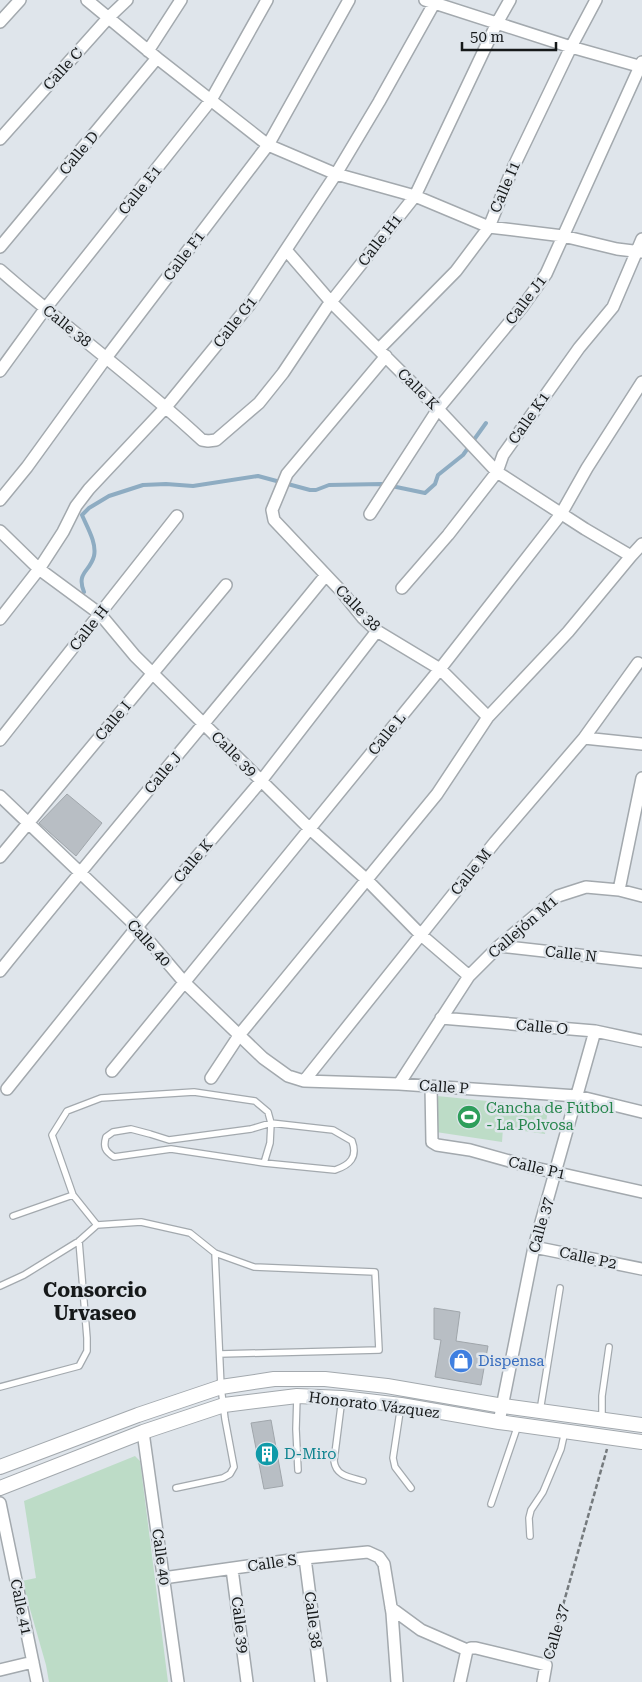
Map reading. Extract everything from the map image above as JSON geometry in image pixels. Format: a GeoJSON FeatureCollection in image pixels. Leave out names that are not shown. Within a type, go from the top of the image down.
{"type":"FeatureCollection","features":[{"type":"Feature","properties":{"kind":"street"},"geometry":{"type":"LineString","coordinates":[[0,22],[20,0]]}},
{"type":"Feature","properties":{"kind":"street"},"geometry":{"type":"LineString","coordinates":[[87,0],[268,145],[336,174],[415,196],[488,227],[563,236],[617,249],[639,251]]}},
{"type":"Feature","properties":{"kind":"street","name":"Calle C"},"geometry":{"type":"LineString","coordinates":[[0,139],[127,0]]}},
{"type":"Feature","properties":{"kind":"street","name":"Calle D"},"geometry":{"type":"LineString","coordinates":[[0,247],[153,54],[181,0]]}},
{"type":"Feature","properties":{"kind":"street","name":"Calle E1"},"geometry":{"type":"LineString","coordinates":[[0,371],[44,309],[212,100],[267,0]]}},
{"type":"Feature","properties":{"kind":"street","name":"Calle F1"},"geometry":{"type":"LineString","coordinates":[[0,500],[27,467],[106,358],[268,145],[348,0]]}},
{"type":"Feature","properties":{"kind":"street","name":"Calle H1"},"geometry":{"type":"LineString","coordinates":[[202,440],[216,440],[259,403],[284,373],[331,302],[415,196],[497,23],[510,0]]}},
{"type":"Feature","properties":{"kind":"street","name":"Calle I1"},"geometry":{"type":"LineString","coordinates":[[287,474],[382,353],[456,271],[488,227],[512,170],[571,47],[596,0]]}},
{"type":"Feature","properties":{"kind":"street"},"geometry":{"type":"LineString","coordinates":[[432,1],[571,47],[641,65]]}},
{"type":"Feature","properties":{"kind":"street","name":"Calle G1"},"geometry":{"type":"LineString","coordinates":[[0,619],[40,569],[63,532],[76,506],[89,489],[166,406],[250,304],[336,174],[379,102],[432,1]]}},
{"type":"Feature","properties":{"kind":"street","name":"Calle J1"},"geometry":{"type":"LineString","coordinates":[[370,514],[438,409],[523,306],[546,274],[641,65]]}},
{"type":"Feature","properties":{"kind":"street","name":"Calle K1"},"geometry":{"type":"LineString","coordinates":[[402,588],[448,535],[497,472],[503,455],[579,348],[613,308],[639,251],[642,239]]}},
{"type":"Feature","properties":{"kind":"street","name":"Calle K"},"geometry":{"type":"LineString","coordinates":[[286,250],[331,302],[438,409],[497,472],[561,514],[631,556]]}},
{"type":"Feature","properties":{"kind":"street","name":"Calle 38"},"geometry":{"type":"LineString","coordinates":[[0,270],[44,309],[166,406],[202,440]]}},
{"type":"Feature","properties":{"kind":"street","name":"Calle L"},"geometry":{"type":"LineString","coordinates":[[112,1072],[440,669],[561,514],[587,468],[642,382]]}},
{"type":"Feature","properties":{"kind":"street","name":"Calle 38"},"geometry":{"type":"LineString","coordinates":[[287,474],[272,510],[274,520],[377,631],[440,669],[488,717]]}},
{"type":"Feature","properties":{"kind":"street","name":"Calle H"},"geometry":{"type":"LineString","coordinates":[[0,740],[177,516]]}},
{"type":"Feature","properties":{"kind":"street","name":"Calle 39"},"geometry":{"type":"LineString","coordinates":[[0,531],[40,569],[100,614],[135,656],[261,781],[310,829],[367,880],[420,934],[469,976]]}},
{"type":"Feature","properties":{"kind":"street"},"geometry":{"type":"LineString","coordinates":[[211,1078],[240,1034],[437,794],[488,717],[568,632],[642,544]]}},
{"type":"Feature","properties":{"kind":"street","name":"Calle J"},"geometry":{"type":"LineString","coordinates":[[0,972],[79,872],[326,575]]}},
{"type":"Feature","properties":{"kind":"street","name":"Calle I"},"geometry":{"type":"LineString","coordinates":[[0,857],[226,585]]}},
{"type":"Feature","properties":{"kind":"street","name":"Calle K"},"geometry":{"type":"LineString","coordinates":[[7,1089],[137,927],[261,781],[377,631]]}},
{"type":"Feature","properties":{"kind":"street","name":"Calle M"},"geometry":{"type":"LineString","coordinates":[[304,1081],[495,842],[584,738],[641,661]]}},
{"type":"Feature","properties":{"kind":"street"},"geometry":{"type":"LineString","coordinates":[[584,738],[642,744]]}},
{"type":"Feature","properties":{"kind":"street"},"geometry":{"type":"LineString","coordinates":[[619,890],[639,809],[642,778]]}},
{"type":"Feature","properties":{"kind":"street","name":"Calle 40"},"geometry":{"type":"LineString","coordinates":[[0,796],[137,927],[184,982],[263,1058],[288,1076],[304,1081]]}},
{"type":"Feature","properties":{"kind":"street","name":"Callejón M1"},"geometry":{"type":"LineString","coordinates":[[399,1084],[469,976],[499,946],[558,896],[586,887],[619,890],[642,896]]}},
{"type":"Feature","properties":{"kind":"street","name":"Calle N"},"geometry":{"type":"LineString","coordinates":[[499,946],[642,962]]}},
{"type":"Feature","properties":{"kind":"street","name":"Calle O"},"geometry":{"type":"LineString","coordinates":[[441,1018],[595,1031],[642,1041]]}},
{"type":"Feature","properties":{"kind":"street","name":"Calle 37"},"geometry":{"type":"LineString","coordinates":[[499,1422],[534,1247],[595,1031]]}},
{"type":"Feature","properties":{"kind":"street","name":"Calle P"},"geometry":{"type":"LineString","coordinates":[[304,1081],[399,1084],[577,1096],[642,1112]]}},
{"type":"Feature","properties":{"kind":"street","name":"Calle P1"},"geometry":{"type":"LineString","coordinates":[[431,1086],[432,1142],[437,1145],[470,1150],[531,1167],[642,1192]]}},
{"type":"Feature","properties":{"kind":"street","name":"Calle P2"},"geometry":{"type":"LineString","coordinates":[[534,1247],[642,1270]]}},
{"type":"Feature","properties":{"kind":"street","name":"Honorato Vázquez"},"geometry":{"type":"LineString","coordinates":[[0,1467],[138,1414],[222,1387],[274,1379],[324,1379],[387,1386],[503,1406],[642,1425]]}},
{"type":"Feature","properties":{"kind":"street","name":"Honorato Vázquez"},"geometry":{"type":"LineString","coordinates":[[0,1488],[143,1432],[224,1405],[297,1396],[342,1398],[401,1405],[499,1422],[642,1442]]}},
{"type":"Feature","properties":{"kind":"street","name":"Calle 40"},"geometry":{"type":"LineString","coordinates":[[143,1432],[178,1682]]}},
{"type":"Feature","properties":{"kind":"street","name":"Calle 41"},"geometry":{"type":"LineString","coordinates":[[0,1504],[37,1682]]}},
{"type":"Feature","properties":{"kind":"street","name":"Calle S"},"geometry":{"type":"LineString","coordinates":[[164,1578],[306,1558],[368,1552],[379,1557],[384,1564],[391,1608]]}},
{"type":"Feature","properties":{"kind":"street","name":"Calle 38"},"geometry":{"type":"LineString","coordinates":[[306,1558],[321,1682]]}},
{"type":"Feature","properties":{"kind":"street","name":"Calle 39"},"geometry":{"type":"LineString","coordinates":[[232,1569],[247,1682]]}},
{"type":"Feature","properties":{"kind":"street"},"geometry":{"type":"LineString","coordinates":[[391,1608],[421,1630],[469,1649],[476,1648],[546,1665]]}},
{"type":"Feature","properties":{"kind":"street"},"geometry":{"type":"LineString","coordinates":[[391,1608],[397,1682]]}},
{"type":"Feature","properties":{"kind":"street"},"geometry":{"type":"LineString","coordinates":[[460,1682],[469,1649]]}},
{"type":"Feature","properties":{"kind":"street"},"geometry":{"type":"LineString","coordinates":[[0,1670],[33,1662]]}},
{"type":"Feature","properties":{"kind":"street","name":"Calle 37"},"geometry":{"type":"LineString","coordinates":[[542,1682],[546,1665]]}},
{"type":"Feature","properties":{"kind":"lane"},"geometry":{"type":"LineString","coordinates":[[97,1225],[73,1195],[52,1135],[66,1111],[102,1098],[194,1092],[255,1102],[268,1112],[270,1123],[270,1143],[264,1163]]}},
{"type":"Feature","properties":{"kind":"lane"},"geometry":{"type":"LineString","coordinates":[[270,1123],[333,1130],[352,1141],[355,1149],[352,1158],[346,1167],[335,1170],[264,1163],[171,1149],[114,1157],[107,1152],[104,1145],[106,1137],[113,1132],[131,1129],[169,1140],[251,1129],[270,1123]]}},
{"type":"Feature","properties":{"kind":"lane"},"geometry":{"type":"LineString","coordinates":[[13,1216],[73,1195]]}},
{"type":"Feature","properties":{"kind":"lane"},"geometry":{"type":"LineString","coordinates":[[0,1286],[24,1275],[79,1241],[97,1225],[141,1222],[190,1233],[215,1253],[254,1267],[375,1272],[379,1350],[220,1354]]}},
{"type":"Feature","properties":{"kind":"lane"},"geometry":{"type":"LineString","coordinates":[[0,1387],[79,1366],[87,1351],[88,1338],[79,1241]]}},
{"type":"Feature","properties":{"kind":"lane"},"geometry":{"type":"LineString","coordinates":[[176,1488],[222,1478],[230,1474],[234,1467],[225,1419],[222,1387],[215,1253]]}},
{"type":"Feature","properties":{"kind":"lane"},"geometry":{"type":"LineString","coordinates":[[540,1411],[560,1288]]}},
{"type":"Feature","properties":{"kind":"lane"},"geometry":{"type":"LineString","coordinates":[[602,1419],[602,1396],[609,1347]]}},
{"type":"Feature","properties":{"kind":"lane"},"geometry":{"type":"LineString","coordinates":[[297,1396],[298,1470]]}},
{"type":"Feature","properties":{"kind":"lane"},"geometry":{"type":"LineString","coordinates":[[342,1398],[335,1451],[335,1468],[341,1474],[363,1481]]}},
{"type":"Feature","properties":{"kind":"lane"},"geometry":{"type":"LineString","coordinates":[[401,1405],[394,1458],[395,1467],[411,1488]]}},
{"type":"Feature","properties":{"kind":"lane"},"geometry":{"type":"LineString","coordinates":[[491,1504],[518,1424]]}},
{"type":"Feature","properties":{"kind":"lane"},"geometry":{"type":"LineString","coordinates":[[530,1536],[529,1518],[531,1510],[543,1492],[554,1466],[561,1449],[564,1431]]}},
{"type":"Feature","properties":{"kind":"path","name":"Calle 37"},"geometry":{"type":"LineString","coordinates":[[546,1665],[610,1438]]}},
{"type":"Feature","properties":{"kind":"green space"},"geometry":{"type":"Polygon","coordinates":[[[437,1096],[548,1107],[545,1134],[503,1128],[502,1142],[436,1132],[437,1096]]]}},
{"type":"Feature","properties":{"kind":"green space"},"geometry":{"type":"Polygon","coordinates":[[[135,1456],[140,1461],[168,1682],[49,1682],[22,1581],[36,1578],[24,1501],[135,1456]]]}},
{"type":"Feature","properties":{"kind":"building"},"geometry":{"type":"Polygon","coordinates":[[[67,794],[102,823],[76,856],[39,823],[67,794]]]}},
{"type":"Feature","properties":{"kind":"building","name":"Dispensa"},"geometry":{"type":"Polygon","coordinates":[[[434,1308],[460,1312],[456,1341],[488,1346],[481,1385],[435,1377],[441,1340],[434,1339],[434,1308]]]}},
{"type":"Feature","properties":{"kind":"building","name":"D-Miro"},"geometry":{"type":"Polygon","coordinates":[[[271,1420],[283,1486],[264,1489],[251,1423],[271,1420]]]}},
{"type":"Feature","properties":{"kind":"waterway"},"geometry":{"type":"LineString","coordinates":[[84,592],[82,585],[83,576],[92,561],[95,551],[91,535],[82,515],[89,508],[109,496],[143,485],[193,486],[258,476],[310,490],[316,490],[329,485],[382,484],[425,493],[435,484],[438,475],[463,455],[486,423]]}},
{"type":"Feature","properties":{"kind":"place","name":"Cancha de Fútbol - La Polvosa"},"geometry":{"type":"Point","coordinates":[469,1117]}},
{"type":"Feature","properties":{"kind":"place","name":"Dispensa"},"geometry":{"type":"Point","coordinates":[461,1361]}},
{"type":"Feature","properties":{"kind":"place","name":"D-Miro"},"geometry":{"type":"Point","coordinates":[267,1454]}},
{"type":"Feature","properties":{"kind":"district","name":"Consorcio Urvaseo"},"geometry":{"type":"Point","coordinates":[95,1302]}}]}
